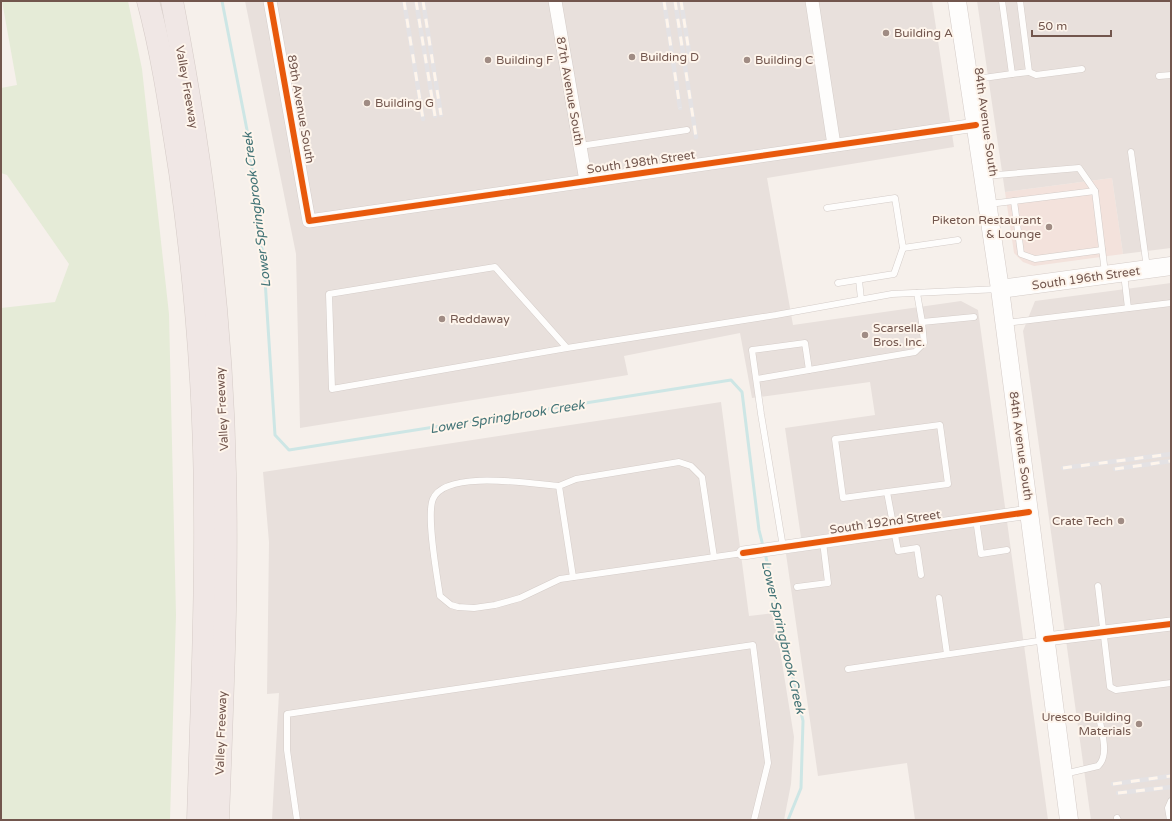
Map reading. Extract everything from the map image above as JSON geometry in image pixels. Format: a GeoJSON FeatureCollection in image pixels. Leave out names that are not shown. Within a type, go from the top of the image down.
{"type":"FeatureCollection","features":[{"type":"Feature","properties":{"kind":"highway"},"geometry":{"type":"LineString","coordinates":[[145,1],[180,244],[193,410],[196,504],[196,594],[189,820]]}},
{"type":"Feature","properties":{"kind":"highway"},"geometry":{"type":"LineString","coordinates":[[148,1],[157,32],[182,191],[194,297],[204,456],[205,569],[198,820]]}},
{"type":"Feature","properties":{"kind":"highway","name":"Valley Freeway"},"geometry":{"type":"LineString","coordinates":[[172,1],[193,120],[207,218],[223,407],[226,544],[218,820]]}},
{"type":"Feature","properties":{"kind":"main road","name":"84th Avenue South"},"geometry":{"type":"LineString","coordinates":[[957,1],[1000,289],[1069,820]]}},
{"type":"Feature","properties":{"kind":"main road","name":"South 196th Street"},"geometry":{"type":"LineString","coordinates":[[1000,289],[1171,266]]}},
{"type":"Feature","properties":{"kind":"street","name":"89th Avenue South"},"geometry":{"type":"LineString","coordinates":[[270,1],[309,221]]}},
{"type":"Feature","properties":{"kind":"street","name":"87th Avenue South"},"geometry":{"type":"LineString","coordinates":[[555,1],[586,181]]}},
{"type":"Feature","properties":{"kind":"street"},"geometry":{"type":"LineString","coordinates":[[812,1],[834,145]]}},
{"type":"Feature","properties":{"kind":"street","name":"South 198th Street"},"geometry":{"type":"LineString","coordinates":[[309,221],[976,125]]}},
{"type":"Feature","properties":{"kind":"street","name":"South 192nd Street"},"geometry":{"type":"LineString","coordinates":[[743,553],[1029,512]]}},
{"type":"Feature","properties":{"kind":"street"},"geometry":{"type":"LineString","coordinates":[[1046,639],[1171,624]]}},
{"type":"Feature","properties":{"kind":"lane"},"geometry":{"type":"LineString","coordinates":[[1002,1],[1012,74]]}},
{"type":"Feature","properties":{"kind":"lane"},"geometry":{"type":"LineString","coordinates":[[1020,1],[1029,72]]}},
{"type":"Feature","properties":{"kind":"lane"},"geometry":{"type":"LineString","coordinates":[[969,80],[1029,72],[1036,75],[1082,70]]}},
{"type":"Feature","properties":{"kind":"lane"},"geometry":{"type":"LineString","coordinates":[[1159,76],[1171,75]]}},
{"type":"Feature","properties":{"kind":"lane"},"geometry":{"type":"LineString","coordinates":[[580,146],[687,130]]}},
{"type":"Feature","properties":{"kind":"lane"},"geometry":{"type":"LineString","coordinates":[[1132,152],[1147,270]]}},
{"type":"Feature","properties":{"kind":"lane"},"geometry":{"type":"LineString","coordinates":[[983,176],[1079,168],[1095,191],[1105,276]]}},
{"type":"Feature","properties":{"kind":"lane"},"geometry":{"type":"LineString","coordinates":[[987,204],[1095,191]]}},
{"type":"Feature","properties":{"kind":"lane"},"geometry":{"type":"LineString","coordinates":[[827,208],[895,198],[903,248],[894,274],[838,283]]}},
{"type":"Feature","properties":{"kind":"lane"},"geometry":{"type":"LineString","coordinates":[[1014,201],[1021,254],[1035,259],[1102,250]]}},
{"type":"Feature","properties":{"kind":"lane"},"geometry":{"type":"LineString","coordinates":[[903,248],[958,240]]}},
{"type":"Feature","properties":{"kind":"lane"},"geometry":{"type":"LineString","coordinates":[[566,348],[495,267],[329,294],[332,389],[566,348],[892,294],[1000,289]]}},
{"type":"Feature","properties":{"kind":"lane"},"geometry":{"type":"LineString","coordinates":[[1124,273],[1128,308]]}},
{"type":"Feature","properties":{"kind":"lane"},"geometry":{"type":"LineString","coordinates":[[859,280],[861,299]]}},
{"type":"Feature","properties":{"kind":"lane"},"geometry":{"type":"LineString","coordinates":[[756,379],[915,352],[924,343],[917,293]]}},
{"type":"Feature","properties":{"kind":"lane"},"geometry":{"type":"LineString","coordinates":[[1004,323],[1171,303]]}},
{"type":"Feature","properties":{"kind":"lane"},"geometry":{"type":"LineString","coordinates":[[922,322],[974,317]]}},
{"type":"Feature","properties":{"kind":"lane"},"geometry":{"type":"LineString","coordinates":[[780,548],[752,350],[805,343],[809,370]]}},
{"type":"Feature","properties":{"kind":"lane"},"geometry":{"type":"LineString","coordinates":[[940,425],[948,484],[887,492],[843,498],[835,439],[940,425]]}},
{"type":"Feature","properties":{"kind":"lane"},"geometry":{"type":"LineString","coordinates":[[573,577],[559,486],[576,479],[679,462],[690,466],[702,477],[714,557]]}},
{"type":"Feature","properties":{"kind":"lane","name":"South 192nd Street"},"geometry":{"type":"LineString","coordinates":[[559,486],[479,480],[462,482],[444,487],[438,492],[433,498],[430,513],[440,596],[451,605],[458,608],[474,608],[495,605],[520,598],[560,579],[743,553]]}},
{"type":"Feature","properties":{"kind":"lane"},"geometry":{"type":"LineString","coordinates":[[887,492],[898,551],[917,548],[921,575]]}},
{"type":"Feature","properties":{"kind":"lane"},"geometry":{"type":"LineString","coordinates":[[976,520],[981,554],[1007,550]]}},
{"type":"Feature","properties":{"kind":"lane"},"geometry":{"type":"LineString","coordinates":[[797,587],[828,583],[823,542]]}},
{"type":"Feature","properties":{"kind":"lane"},"geometry":{"type":"LineString","coordinates":[[1098,586],[1110,687],[1116,690],[1171,683]]}},
{"type":"Feature","properties":{"kind":"lane"},"geometry":{"type":"LineString","coordinates":[[938,598],[947,654]]}},
{"type":"Feature","properties":{"kind":"lane"},"geometry":{"type":"LineString","coordinates":[[848,668],[1046,639]]}},
{"type":"Feature","properties":{"kind":"lane"},"geometry":{"type":"LineString","coordinates":[[297,820],[287,750],[288,714],[753,646],[768,763],[754,820]]}},
{"type":"Feature","properties":{"kind":"lane"},"geometry":{"type":"LineString","coordinates":[[1063,774],[1098,766],[1101,762],[1104,752],[1099,716]]}},
{"type":"Feature","properties":{"kind":"lane"},"geometry":{"type":"LineString","coordinates":[[1170,820],[1168,808],[1171,801]]}},
{"type":"Feature","properties":{"kind":"shaded area"},"geometry":{"type":"Polygon","coordinates":[[[245,1],[932,1],[954,147],[767,178],[793,325],[961,301],[978,310],[1048,820],[915,820],[907,763],[818,776],[786,554],[803,551],[785,428],[875,415],[870,382],[752,398],[740,333],[624,356],[628,375],[300,428],[296,254],[245,1]]]}},
{"type":"Feature","properties":{"kind":"shaded area"},"geometry":{"type":"Polygon","coordinates":[[[977,1],[1171,1],[1171,248],[1123,254],[1112,178],[1005,192],[977,1]]]}},
{"type":"Feature","properties":{"kind":"shaded area"},"geometry":{"type":"Polygon","coordinates":[[[1112,178],[1123,254],[1034,266],[1023,262],[1014,253],[1005,192],[1112,178]]]}},
{"type":"Feature","properties":{"kind":"shaded area"},"geometry":{"type":"Polygon","coordinates":[[[1171,283],[1171,820],[1091,820],[1023,331],[1035,301],[1171,283]]]}},
{"type":"Feature","properties":{"kind":"shaded area"},"geometry":{"type":"Polygon","coordinates":[[[721,402],[749,616],[774,613],[794,737],[791,784],[784,820],[272,820],[279,693],[267,694],[269,542],[263,472],[721,402]]]}},
{"type":"Feature","properties":{"kind":"green space"},"geometry":{"type":"Polygon","coordinates":[[[2,1],[128,1],[142,69],[169,314],[176,615],[170,820],[1,820],[1,308],[55,302],[69,264],[7,175],[1,173],[1,88],[17,85],[2,1]]]}},
{"type":"Feature","properties":{"kind":"waterway","name":"Lower Springbrook Creek"},"geometry":{"type":"LineString","coordinates":[[222,1],[247,130],[264,264],[275,435],[289,450],[731,380],[742,392],[759,530],[763,546]]}},
{"type":"Feature","properties":{"kind":"waterway","name":"Lower Springbrook Creek"},"geometry":{"type":"LineString","coordinates":[[765,553],[803,721],[801,788],[788,820]]}},
{"type":"Feature","properties":{"kind":"railway"},"geometry":{"type":"LineString","coordinates":[[404,1],[423,119]]}},
{"type":"Feature","properties":{"kind":"railway"},"geometry":{"type":"LineString","coordinates":[[416,1],[435,116]]}},
{"type":"Feature","properties":{"kind":"railway"},"geometry":{"type":"LineString","coordinates":[[423,1],[441,115]]}},
{"type":"Feature","properties":{"kind":"railway"},"geometry":{"type":"LineString","coordinates":[[664,1],[680,108]]}},
{"type":"Feature","properties":{"kind":"railway"},"geometry":{"type":"LineString","coordinates":[[675,1],[696,137]]}},
{"type":"Feature","properties":{"kind":"railway"},"geometry":{"type":"LineString","coordinates":[[681,1],[690,58]]}},
{"type":"Feature","properties":{"kind":"railway"},"geometry":{"type":"LineString","coordinates":[[1063,468],[1171,454]]}},
{"type":"Feature","properties":{"kind":"railway"},"geometry":{"type":"LineString","coordinates":[[1115,469],[1171,461]]}},
{"type":"Feature","properties":{"kind":"railway"},"geometry":{"type":"LineString","coordinates":[[1113,784],[1171,776]]}},
{"type":"Feature","properties":{"kind":"railway"},"geometry":{"type":"LineString","coordinates":[[1118,793],[1171,787]]}},
{"type":"Feature","properties":{"kind":"cycle path"},"geometry":{"type":"LineString","coordinates":[[270,1],[309,221],[976,125]]}},
{"type":"Feature","properties":{"kind":"cycle path"},"geometry":{"type":"LineString","coordinates":[[743,553],[1029,512]]}},
{"type":"Feature","properties":{"kind":"cycle path"},"geometry":{"type":"LineString","coordinates":[[1046,639],[1171,624]]}},
{"type":"Feature","properties":{"kind":"place","name":"Building A"},"geometry":{"type":"Point","coordinates":[886,33]}},
{"type":"Feature","properties":{"kind":"place","name":"Building D"},"geometry":{"type":"Point","coordinates":[632,57]}},
{"type":"Feature","properties":{"kind":"place","name":"Building F"},"geometry":{"type":"Point","coordinates":[488,60]}},
{"type":"Feature","properties":{"kind":"place","name":"Building C"},"geometry":{"type":"Point","coordinates":[747,60]}},
{"type":"Feature","properties":{"kind":"place","name":"Building G"},"geometry":{"type":"Point","coordinates":[367,103]}},
{"type":"Feature","properties":{"kind":"place","name":"Piketon Restaurant & Lounge"},"geometry":{"type":"Point","coordinates":[1049,227]}},
{"type":"Feature","properties":{"kind":"place","name":"Reddaway"},"geometry":{"type":"Point","coordinates":[442,319]}},
{"type":"Feature","properties":{"kind":"place","name":"Scarsella Bros. Inc."},"geometry":{"type":"Point","coordinates":[865,335]}},
{"type":"Feature","properties":{"kind":"place","name":"Crate Tech"},"geometry":{"type":"Point","coordinates":[1121,521]}},
{"type":"Feature","properties":{"kind":"place","name":"Uresco Building Materials"},"geometry":{"type":"Point","coordinates":[1139,724]}}]}
